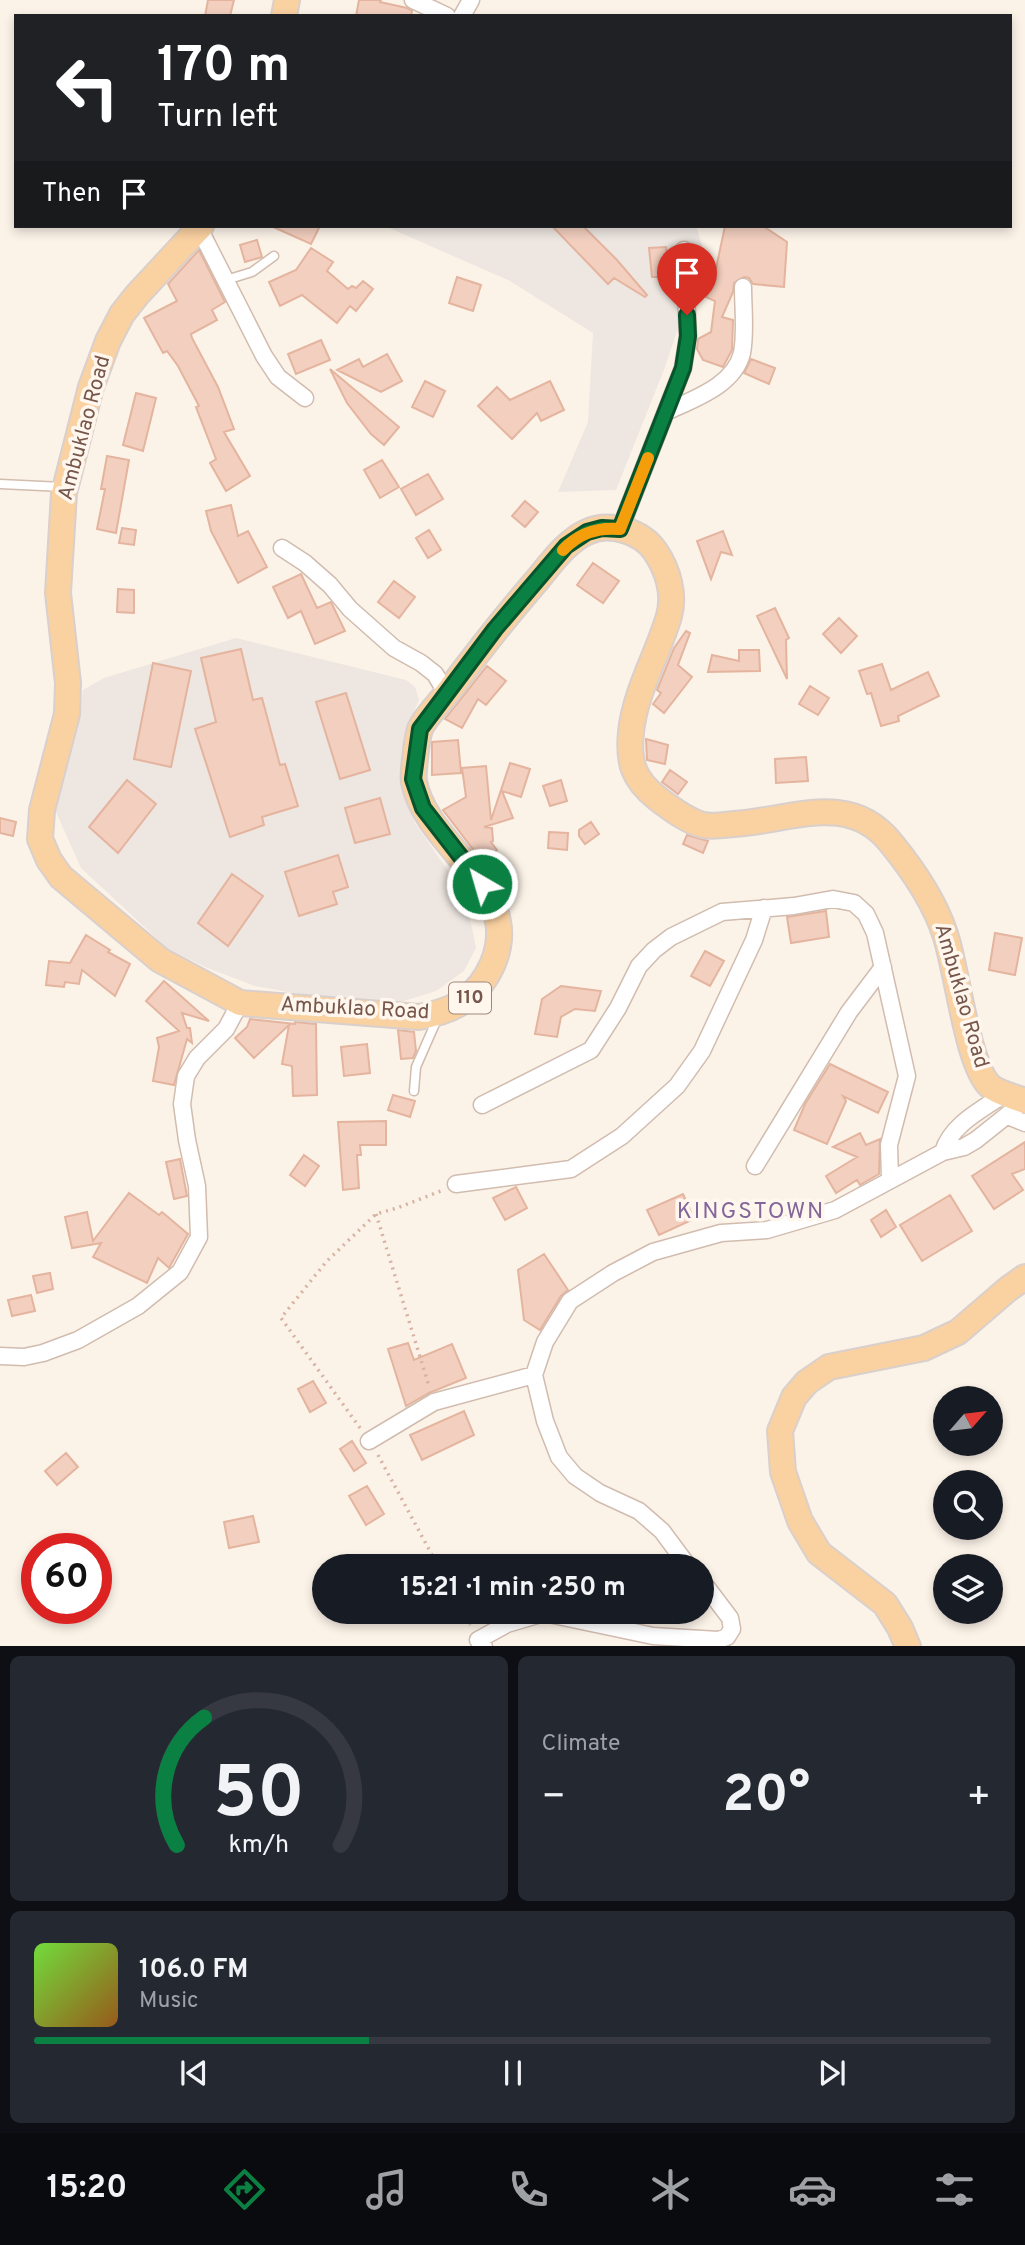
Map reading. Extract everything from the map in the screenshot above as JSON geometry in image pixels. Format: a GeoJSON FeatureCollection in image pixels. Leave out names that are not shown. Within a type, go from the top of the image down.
{"type":"FeatureCollection","features":[{"type":"Feature","properties":{"kind":"main road","name":"Ambuklao Road"},"geometry":{"type":"LineString","coordinates":[[199,228],[137,295],[122,314],[108,341],[91,387],[65,488],[58,593],[68,683],[67,714],[42,810],[40,839],[49,860],[61,877],[160,960],[240,1003],[419,1017],[439,1014],[471,998],[496,961],[499,921],[493,902],[482,884],[423,808],[413,779],[420,729],[495,629],[566,546],[587,532],[602,528],[620,529],[636,534],[653,548],[671,585],[672,606],[631,729],[630,760],[641,785],[671,808],[705,826],[831,811],[855,816],[873,824],[889,840],[931,898],[954,963],[964,1016],[979,1070],[991,1088],[1016,1103]]}},
{"type":"Feature","properties":{"kind":"main road"},"geometry":{"type":"LineString","coordinates":[[908,1646],[885,1604],[819,1553],[800,1521],[783,1472],[780,1431],[794,1397],[807,1382],[829,1367],[923,1348],[958,1332],[1025,1277]]}},
{"type":"Feature","properties":{"kind":"street"},"geometry":{"type":"LineString","coordinates":[[413,0],[443,14]]}},
{"type":"Feature","properties":{"kind":"street"},"geometry":{"type":"LineString","coordinates":[[200,228],[264,356],[278,377],[305,398]]}},
{"type":"Feature","properties":{"kind":"street"},"geometry":{"type":"LineString","coordinates":[[620,529],[683,368],[688,336],[684,250]]}},
{"type":"Feature","properties":{"kind":"street"},"geometry":{"type":"LineString","coordinates":[[666,412],[704,394],[724,381],[737,367],[742,352],[743,286]]}},
{"type":"Feature","properties":{"kind":"street"},"geometry":{"type":"LineString","coordinates":[[282,548],[305,563],[330,585],[350,609],[394,648],[435,674],[447,694]]}},
{"type":"Feature","properties":{"kind":"street"},"geometry":{"type":"LineString","coordinates":[[482,1105],[592,1049],[618,1008],[639,966],[671,937],[723,912],[833,899],[854,903],[866,914],[875,933],[907,1076],[889,1145],[890,1179]]}},
{"type":"Feature","properties":{"kind":"street"},"geometry":{"type":"LineString","coordinates":[[456,1184],[570,1169],[631,1128],[677,1086],[702,1051],[754,940],[764,908]]}},
{"type":"Feature","properties":{"kind":"street"},"geometry":{"type":"LineString","coordinates":[[755,1166],[849,1013],[883,967]]}},
{"type":"Feature","properties":{"kind":"street"},"geometry":{"type":"LineString","coordinates":[[0,1356],[24,1357],[78,1340],[138,1306],[180,1272],[199,1237],[197,1186],[182,1104],[186,1076],[197,1058],[226,1029],[240,1003]]}},
{"type":"Feature","properties":{"kind":"street"},"geometry":{"type":"LineString","coordinates":[[676,1554],[662,1531],[639,1511],[600,1493],[575,1476],[559,1457],[545,1422],[534,1375],[545,1342],[570,1301],[613,1273],[653,1252],[720,1233],[768,1230],[835,1210],[943,1152],[956,1128],[1016,1103],[1025,1123]]}},
{"type":"Feature","properties":{"kind":"street"},"geometry":{"type":"LineString","coordinates":[[369,1440],[434,1402],[534,1375]]}},
{"type":"Feature","properties":{"kind":"street"},"geometry":{"type":"LineString","coordinates":[[596,1624],[653,1636],[718,1640],[727,1637],[732,1629],[730,1618],[714,1597]]}},
{"type":"Feature","properties":{"kind":"street"},"geometry":{"type":"LineString","coordinates":[[483,1646],[478,1640],[507,1624]]}},
{"type":"Feature","properties":{"kind":"lane"},"geometry":{"type":"LineString","coordinates":[[226,281],[252,272],[274,256]]}},
{"type":"Feature","properties":{"kind":"lane"},"geometry":{"type":"LineString","coordinates":[[0,484],[65,488]]}},
{"type":"Feature","properties":{"kind":"lane"},"geometry":{"type":"LineString","coordinates":[[414,1091],[416,1067],[439,1014]]}},
{"type":"Feature","properties":{"kind":"path"},"geometry":{"type":"LineString","coordinates":[[431,1554],[369,1440],[281,1318],[326,1262],[376,1214],[397,1209],[456,1184]]}},
{"type":"Feature","properties":{"kind":"path"},"geometry":{"type":"LineString","coordinates":[[376,1214],[434,1402]]}},
{"type":"Feature","properties":{"kind":"shaded area"},"geometry":{"type":"Polygon","coordinates":[[[390,228],[697,228],[704,252],[665,367],[616,490],[558,492],[588,422],[593,333],[510,281],[390,228]]]}},
{"type":"Feature","properties":{"kind":"shaded area"},"geometry":{"type":"Polygon","coordinates":[[[236,638],[406,680],[415,687],[419,700],[404,734],[401,782],[415,823],[453,878],[469,913],[476,948],[464,971],[436,991],[401,1002],[326,999],[255,986],[205,967],[167,948],[81,868],[55,810],[59,786],[75,736],[83,690],[104,678],[236,638]]]}},
{"type":"Feature","properties":{"kind":"building"},"geometry":{"type":"Polygon","coordinates":[[[208,0],[234,0],[230,14],[205,14],[208,0]]]}},
{"type":"Feature","properties":{"kind":"building"},"geometry":{"type":"Polygon","coordinates":[[[359,0],[381,0],[380,2],[412,11],[411,14],[356,14],[359,0]]]}},
{"type":"Feature","properties":{"kind":"building"},"geometry":{"type":"Polygon","coordinates":[[[275,228],[319,228],[311,244],[275,228]]]}},
{"type":"Feature","properties":{"kind":"building"},"geometry":{"type":"Polygon","coordinates":[[[554,228],[585,228],[647,295],[645,297],[614,278],[608,284],[554,228]]]}},
{"type":"Feature","properties":{"kind":"building"},"geometry":{"type":"Polygon","coordinates":[[[725,228],[766,228],[787,242],[784,287],[753,284],[749,278],[744,277],[734,283],[722,317],[733,320],[732,350],[723,367],[703,360],[697,349],[698,339],[711,332],[715,301],[706,297],[714,278],[725,228]]]}},
{"type":"Feature","properties":{"kind":"building"},"geometry":{"type":"Polygon","coordinates":[[[257,240],[262,257],[245,262],[240,245],[257,240]]]}},
{"type":"Feature","properties":{"kind":"building"},"geometry":{"type":"Polygon","coordinates":[[[666,247],[671,277],[652,277],[649,248],[666,247]]]}},
{"type":"Feature","properties":{"kind":"building"},"geometry":{"type":"Polygon","coordinates":[[[311,248],[333,262],[327,271],[348,289],[352,286],[356,288],[363,281],[373,289],[356,311],[350,306],[337,323],[302,295],[280,306],[269,282],[296,270],[311,248]]]}},
{"type":"Feature","properties":{"kind":"building"},"geometry":{"type":"Polygon","coordinates":[[[199,250],[225,302],[212,310],[217,320],[191,334],[218,387],[234,429],[224,432],[250,476],[226,491],[210,463],[216,459],[196,407],[199,406],[178,366],[167,351],[163,353],[144,318],[177,301],[168,284],[199,250]]]}},
{"type":"Feature","properties":{"kind":"building"},"geometry":{"type":"Polygon","coordinates":[[[457,277],[481,285],[473,311],[449,303],[457,277]]]}},
{"type":"Feature","properties":{"kind":"building"},"geometry":{"type":"Polygon","coordinates":[[[321,340],[330,360],[296,374],[288,354],[321,340]]]}},
{"type":"Feature","properties":{"kind":"building"},"geometry":{"type":"Polygon","coordinates":[[[387,354],[402,381],[381,392],[337,370],[359,359],[363,367],[387,354]]]}},
{"type":"Feature","properties":{"kind":"building"},"geometry":{"type":"Polygon","coordinates":[[[751,359],[775,368],[769,384],[744,373],[751,359]]]}},
{"type":"Feature","properties":{"kind":"building"},"geometry":{"type":"Polygon","coordinates":[[[330,369],[399,427],[384,445],[371,434],[347,403],[330,369]]]}},
{"type":"Feature","properties":{"kind":"building"},"geometry":{"type":"Polygon","coordinates":[[[425,381],[445,391],[433,417],[412,407],[425,381]]]}},
{"type":"Feature","properties":{"kind":"building"},"geometry":{"type":"Polygon","coordinates":[[[550,381],[564,410],[541,421],[537,413],[512,439],[478,406],[497,387],[510,400],[550,381]]]}},
{"type":"Feature","properties":{"kind":"building"},"geometry":{"type":"Polygon","coordinates":[[[136,393],[156,398],[143,451],[123,445],[136,393]]]}},
{"type":"Feature","properties":{"kind":"building"},"geometry":{"type":"Polygon","coordinates":[[[107,456],[129,460],[116,533],[97,529],[105,489],[101,489],[107,456]]]}},
{"type":"Feature","properties":{"kind":"building"},"geometry":{"type":"Polygon","coordinates":[[[382,460],[399,487],[380,498],[364,470],[382,460]]]}},
{"type":"Feature","properties":{"kind":"building"},"geometry":{"type":"Polygon","coordinates":[[[428,474],[443,499],[416,515],[401,489],[428,474]]]}},
{"type":"Feature","properties":{"kind":"building"},"geometry":{"type":"Polygon","coordinates":[[[525,501],[538,512],[525,527],[512,516],[525,501]]]}},
{"type":"Feature","properties":{"kind":"building"},"geometry":{"type":"Polygon","coordinates":[[[231,505],[238,536],[248,531],[267,567],[238,583],[211,531],[206,511],[231,505]]]}},
{"type":"Feature","properties":{"kind":"building"},"geometry":{"type":"Polygon","coordinates":[[[122,528],[136,530],[134,545],[119,543],[122,528]]]}},
{"type":"Feature","properties":{"kind":"building"},"geometry":{"type":"Polygon","coordinates":[[[429,530],[441,550],[428,558],[416,538],[429,530]]]}},
{"type":"Feature","properties":{"kind":"building"},"geometry":{"type":"Polygon","coordinates":[[[723,531],[732,555],[721,552],[711,579],[697,541],[723,531]]]}},
{"type":"Feature","properties":{"kind":"building"},"geometry":{"type":"Polygon","coordinates":[[[593,563],[619,581],[603,603],[577,585],[593,563]]]}},
{"type":"Feature","properties":{"kind":"building"},"geometry":{"type":"Polygon","coordinates":[[[301,574],[317,608],[331,602],[345,631],[315,644],[301,611],[288,618],[273,587],[301,574]]]}},
{"type":"Feature","properties":{"kind":"building"},"geometry":{"type":"Polygon","coordinates":[[[394,581],[415,597],[399,618],[378,602],[394,581]]]}},
{"type":"Feature","properties":{"kind":"building"},"geometry":{"type":"Polygon","coordinates":[[[118,589],[134,590],[134,613],[117,612],[118,589]]]}},
{"type":"Feature","properties":{"kind":"building"},"geometry":{"type":"Polygon","coordinates":[[[775,608],[789,638],[786,640],[787,679],[757,616],[775,608]]]}},
{"type":"Feature","properties":{"kind":"building"},"geometry":{"type":"Polygon","coordinates":[[[839,618],[857,636],[841,653],[823,634],[839,618]]]}},
{"type":"Feature","properties":{"kind":"building"},"geometry":{"type":"Polygon","coordinates":[[[686,631],[690,633],[678,665],[692,677],[664,713],[653,704],[661,693],[657,690],[674,648],[686,631]]]}},
{"type":"Feature","properties":{"kind":"building"},"geometry":{"type":"Polygon","coordinates":[[[241,649],[253,700],[262,698],[280,765],[285,764],[298,806],[262,817],[264,825],[230,837],[195,729],[216,722],[201,658],[241,649]]]}},
{"type":"Feature","properties":{"kind":"building"},"geometry":{"type":"Polygon","coordinates":[[[739,650],[759,650],[760,671],[708,672],[712,655],[739,661],[739,650]]]}},
{"type":"Feature","properties":{"kind":"building"},"geometry":{"type":"Polygon","coordinates":[[[153,663],[191,671],[171,767],[134,759],[153,663]]]}},
{"type":"Feature","properties":{"kind":"building"},"geometry":{"type":"Polygon","coordinates":[[[882,664],[891,690],[928,672],[939,696],[898,716],[899,721],[881,726],[871,693],[867,694],[859,671],[882,664]]]}},
{"type":"Feature","properties":{"kind":"building"},"geometry":{"type":"Polygon","coordinates":[[[487,666],[506,681],[486,705],[478,699],[462,728],[445,719],[487,666]]]}},
{"type":"Feature","properties":{"kind":"building"},"geometry":{"type":"Polygon","coordinates":[[[810,686],[829,698],[818,715],[799,704],[810,686]]]}},
{"type":"Feature","properties":{"kind":"building"},"geometry":{"type":"Polygon","coordinates":[[[346,693],[370,770],[340,779],[316,702],[346,693]]]}},
{"type":"Feature","properties":{"kind":"building"},"geometry":{"type":"Polygon","coordinates":[[[646,739],[668,745],[665,764],[647,760],[646,739]]]}},
{"type":"Feature","properties":{"kind":"building"},"geometry":{"type":"Polygon","coordinates":[[[458,740],[461,773],[432,775],[432,742],[458,740]]]}},
{"type":"Feature","properties":{"kind":"building"},"geometry":{"type":"Polygon","coordinates":[[[806,757],[808,781],[776,783],[775,759],[806,757]]]}},
{"type":"Feature","properties":{"kind":"building"},"geometry":{"type":"Polygon","coordinates":[[[510,763],[530,769],[521,797],[502,791],[513,818],[484,827],[492,828],[491,842],[497,850],[482,861],[443,810],[466,797],[462,768],[486,766],[491,820],[510,763]]]}},
{"type":"Feature","properties":{"kind":"building"},"geometry":{"type":"Polygon","coordinates":[[[670,770],[687,782],[678,794],[662,782],[670,770]]]}},
{"type":"Feature","properties":{"kind":"building"},"geometry":{"type":"Polygon","coordinates":[[[127,780],[156,804],[118,853],[89,827],[127,780]]]}},
{"type":"Feature","properties":{"kind":"building"},"geometry":{"type":"Polygon","coordinates":[[[561,780],[567,801],[550,806],[543,786],[561,780]]]}},
{"type":"Feature","properties":{"kind":"building"},"geometry":{"type":"Polygon","coordinates":[[[380,798],[390,834],[355,843],[345,808],[380,798]]]}},
{"type":"Feature","properties":{"kind":"building"},"geometry":{"type":"Polygon","coordinates":[[[0,818],[16,822],[13,836],[0,833],[0,818]]]}},
{"type":"Feature","properties":{"kind":"building"},"geometry":{"type":"Polygon","coordinates":[[[591,822],[599,834],[585,844],[579,836],[579,830],[591,822]]]}},
{"type":"Feature","properties":{"kind":"building"},"geometry":{"type":"Polygon","coordinates":[[[549,832],[568,833],[567,850],[548,848],[549,832]]]}},
{"type":"Feature","properties":{"kind":"building"},"geometry":{"type":"Polygon","coordinates":[[[687,835],[708,841],[703,853],[683,844],[687,835]]]}},
{"type":"Feature","properties":{"kind":"building"},"geometry":{"type":"Polygon","coordinates":[[[338,855],[348,887],[333,892],[337,904],[299,916],[285,872],[338,855]]]}},
{"type":"Feature","properties":{"kind":"building"},"geometry":{"type":"Polygon","coordinates":[[[232,874],[263,896],[228,946],[198,923],[232,874]]]}},
{"type":"Feature","properties":{"kind":"building"},"geometry":{"type":"Polygon","coordinates":[[[826,911],[829,937],[791,943],[787,917],[826,911]]]}},
{"type":"Feature","properties":{"kind":"building"},"geometry":{"type":"Polygon","coordinates":[[[995,933],[1022,938],[1015,975],[989,970],[995,933]]]}},
{"type":"Feature","properties":{"kind":"building"},"geometry":{"type":"Polygon","coordinates":[[[86,935],[130,964],[115,996],[82,970],[79,984],[65,982],[64,987],[46,985],[49,961],[70,963],[86,935]]]}},
{"type":"Feature","properties":{"kind":"building"},"geometry":{"type":"Polygon","coordinates":[[[705,951],[724,961],[710,986],[691,976],[705,951]]]}},
{"type":"Feature","properties":{"kind":"building"},"geometry":{"type":"Polygon","coordinates":[[[164,981],[209,1021],[182,1013],[187,1028],[190,1028],[192,1043],[187,1039],[174,1085],[153,1081],[159,1047],[157,1038],[179,1031],[146,1001],[164,981]]]}},
{"type":"Feature","properties":{"kind":"building"},"geometry":{"type":"Polygon","coordinates":[[[561,986],[601,991],[595,1011],[575,1009],[561,1017],[557,1037],[535,1034],[542,999],[561,986]]]}},
{"type":"Feature","properties":{"kind":"building"},"geometry":{"type":"Polygon","coordinates":[[[250,1019],[316,1024],[317,1095],[293,1096],[292,1066],[282,1064],[289,1025],[254,1058],[235,1038],[247,1027],[250,1019]]]}},
{"type":"Feature","properties":{"kind":"building"},"geometry":{"type":"Polygon","coordinates":[[[398,1030],[414,1032],[416,1051],[413,1058],[401,1059],[398,1030]]]}},
{"type":"Feature","properties":{"kind":"building"},"geometry":{"type":"Polygon","coordinates":[[[367,1044],[370,1073],[344,1076],[341,1047],[367,1044]]]}},
{"type":"Feature","properties":{"kind":"building"},"geometry":{"type":"Polygon","coordinates":[[[830,1064],[888,1092],[878,1113],[843,1096],[846,1101],[827,1144],[794,1130],[805,1104],[830,1064]]]}},
{"type":"Feature","properties":{"kind":"building"},"geometry":{"type":"Polygon","coordinates":[[[393,1095],[415,1101],[410,1117],[388,1110],[393,1095]]]}},
{"type":"Feature","properties":{"kind":"building"},"geometry":{"type":"Polygon","coordinates":[[[386,1121],[386,1145],[360,1145],[361,1155],[357,1155],[359,1188],[343,1190],[338,1122],[386,1121]]]}},
{"type":"Feature","properties":{"kind":"building"},"geometry":{"type":"Polygon","coordinates":[[[860,1133],[866,1145],[880,1139],[879,1174],[860,1185],[857,1180],[836,1193],[826,1176],[857,1157],[833,1147],[860,1133]]]}},
{"type":"Feature","properties":{"kind":"building"},"geometry":{"type":"Polygon","coordinates":[[[1025,1142],[1025,1169],[1012,1174],[1023,1190],[994,1209],[972,1176],[1025,1142]]]}},
{"type":"Feature","properties":{"kind":"building"},"geometry":{"type":"Polygon","coordinates":[[[304,1155],[319,1166],[305,1186],[290,1175],[304,1155]]]}},
{"type":"Feature","properties":{"kind":"building"},"geometry":{"type":"Polygon","coordinates":[[[180,1159],[187,1196],[174,1199],[166,1162],[180,1159]]]}},
{"type":"Feature","properties":{"kind":"building"},"geometry":{"type":"Polygon","coordinates":[[[516,1187],[527,1208],[505,1220],[493,1198],[516,1187]]]}},
{"type":"Feature","properties":{"kind":"building"},"geometry":{"type":"Polygon","coordinates":[[[129,1193],[159,1215],[162,1212],[188,1234],[169,1268],[158,1258],[147,1283],[93,1257],[101,1243],[72,1248],[65,1217],[87,1212],[93,1241],[129,1193]]]}},
{"type":"Feature","properties":{"kind":"building"},"geometry":{"type":"Polygon","coordinates":[[[683,1194],[694,1219],[659,1235],[647,1210],[683,1194]]]}},
{"type":"Feature","properties":{"kind":"building"},"geometry":{"type":"Polygon","coordinates":[[[950,1195],[972,1231],[922,1261],[900,1225],[950,1195]]]}},
{"type":"Feature","properties":{"kind":"building"},"geometry":{"type":"Polygon","coordinates":[[[886,1210],[896,1227],[881,1237],[871,1220],[886,1210]]]}},
{"type":"Feature","properties":{"kind":"building"},"geometry":{"type":"Polygon","coordinates":[[[544,1254],[568,1290],[561,1296],[540,1330],[524,1320],[518,1270],[544,1254]]]}},
{"type":"Feature","properties":{"kind":"building"},"geometry":{"type":"Polygon","coordinates":[[[50,1273],[53,1289],[37,1293],[33,1276],[50,1273]]]}},
{"type":"Feature","properties":{"kind":"building"},"geometry":{"type":"Polygon","coordinates":[[[31,1295],[35,1311],[12,1316],[8,1300],[31,1295]]]}},
{"type":"Feature","properties":{"kind":"building"},"geometry":{"type":"Polygon","coordinates":[[[408,1343],[414,1360],[452,1344],[466,1378],[406,1406],[388,1349],[408,1343]]]}},
{"type":"Feature","properties":{"kind":"building"},"geometry":{"type":"Polygon","coordinates":[[[313,1381],[326,1403],[310,1412],[298,1389],[313,1381]]]}},
{"type":"Feature","properties":{"kind":"building"},"geometry":{"type":"Polygon","coordinates":[[[464,1411],[474,1435],[422,1460],[410,1435],[464,1411]]]}},
{"type":"Feature","properties":{"kind":"building"},"geometry":{"type":"Polygon","coordinates":[[[352,1441],[366,1463],[354,1471],[340,1449],[352,1441]]]}},
{"type":"Feature","properties":{"kind":"building"},"geometry":{"type":"Polygon","coordinates":[[[66,1453],[78,1467],[57,1485],[45,1471],[66,1453]]]}},
{"type":"Feature","properties":{"kind":"building"},"geometry":{"type":"Polygon","coordinates":[[[367,1486],[384,1514],[366,1525],[349,1496],[367,1486]]]}},
{"type":"Feature","properties":{"kind":"building"},"geometry":{"type":"Polygon","coordinates":[[[253,1516],[259,1542],[229,1548],[224,1522],[253,1516]]]}},
{"type":"Feature","properties":{"kind":"slow traffic"},"geometry":{"type":"LineString","coordinates":[[563,550],[587,532],[602,528],[620,529],[648,458]]}},
{"type":"Feature","properties":{"kind":"district","name":"KINGSTOWN"},"geometry":{"type":"Point","coordinates":[751,1212]}},
{"type":"Feature","properties":{"kind":"route"},"geometry":{"type":"LineString","coordinates":[[482,884],[423,808],[413,779],[420,729],[495,629],[566,546],[587,532],[602,528],[620,529],[683,368],[688,336],[687,315]]}}]}
